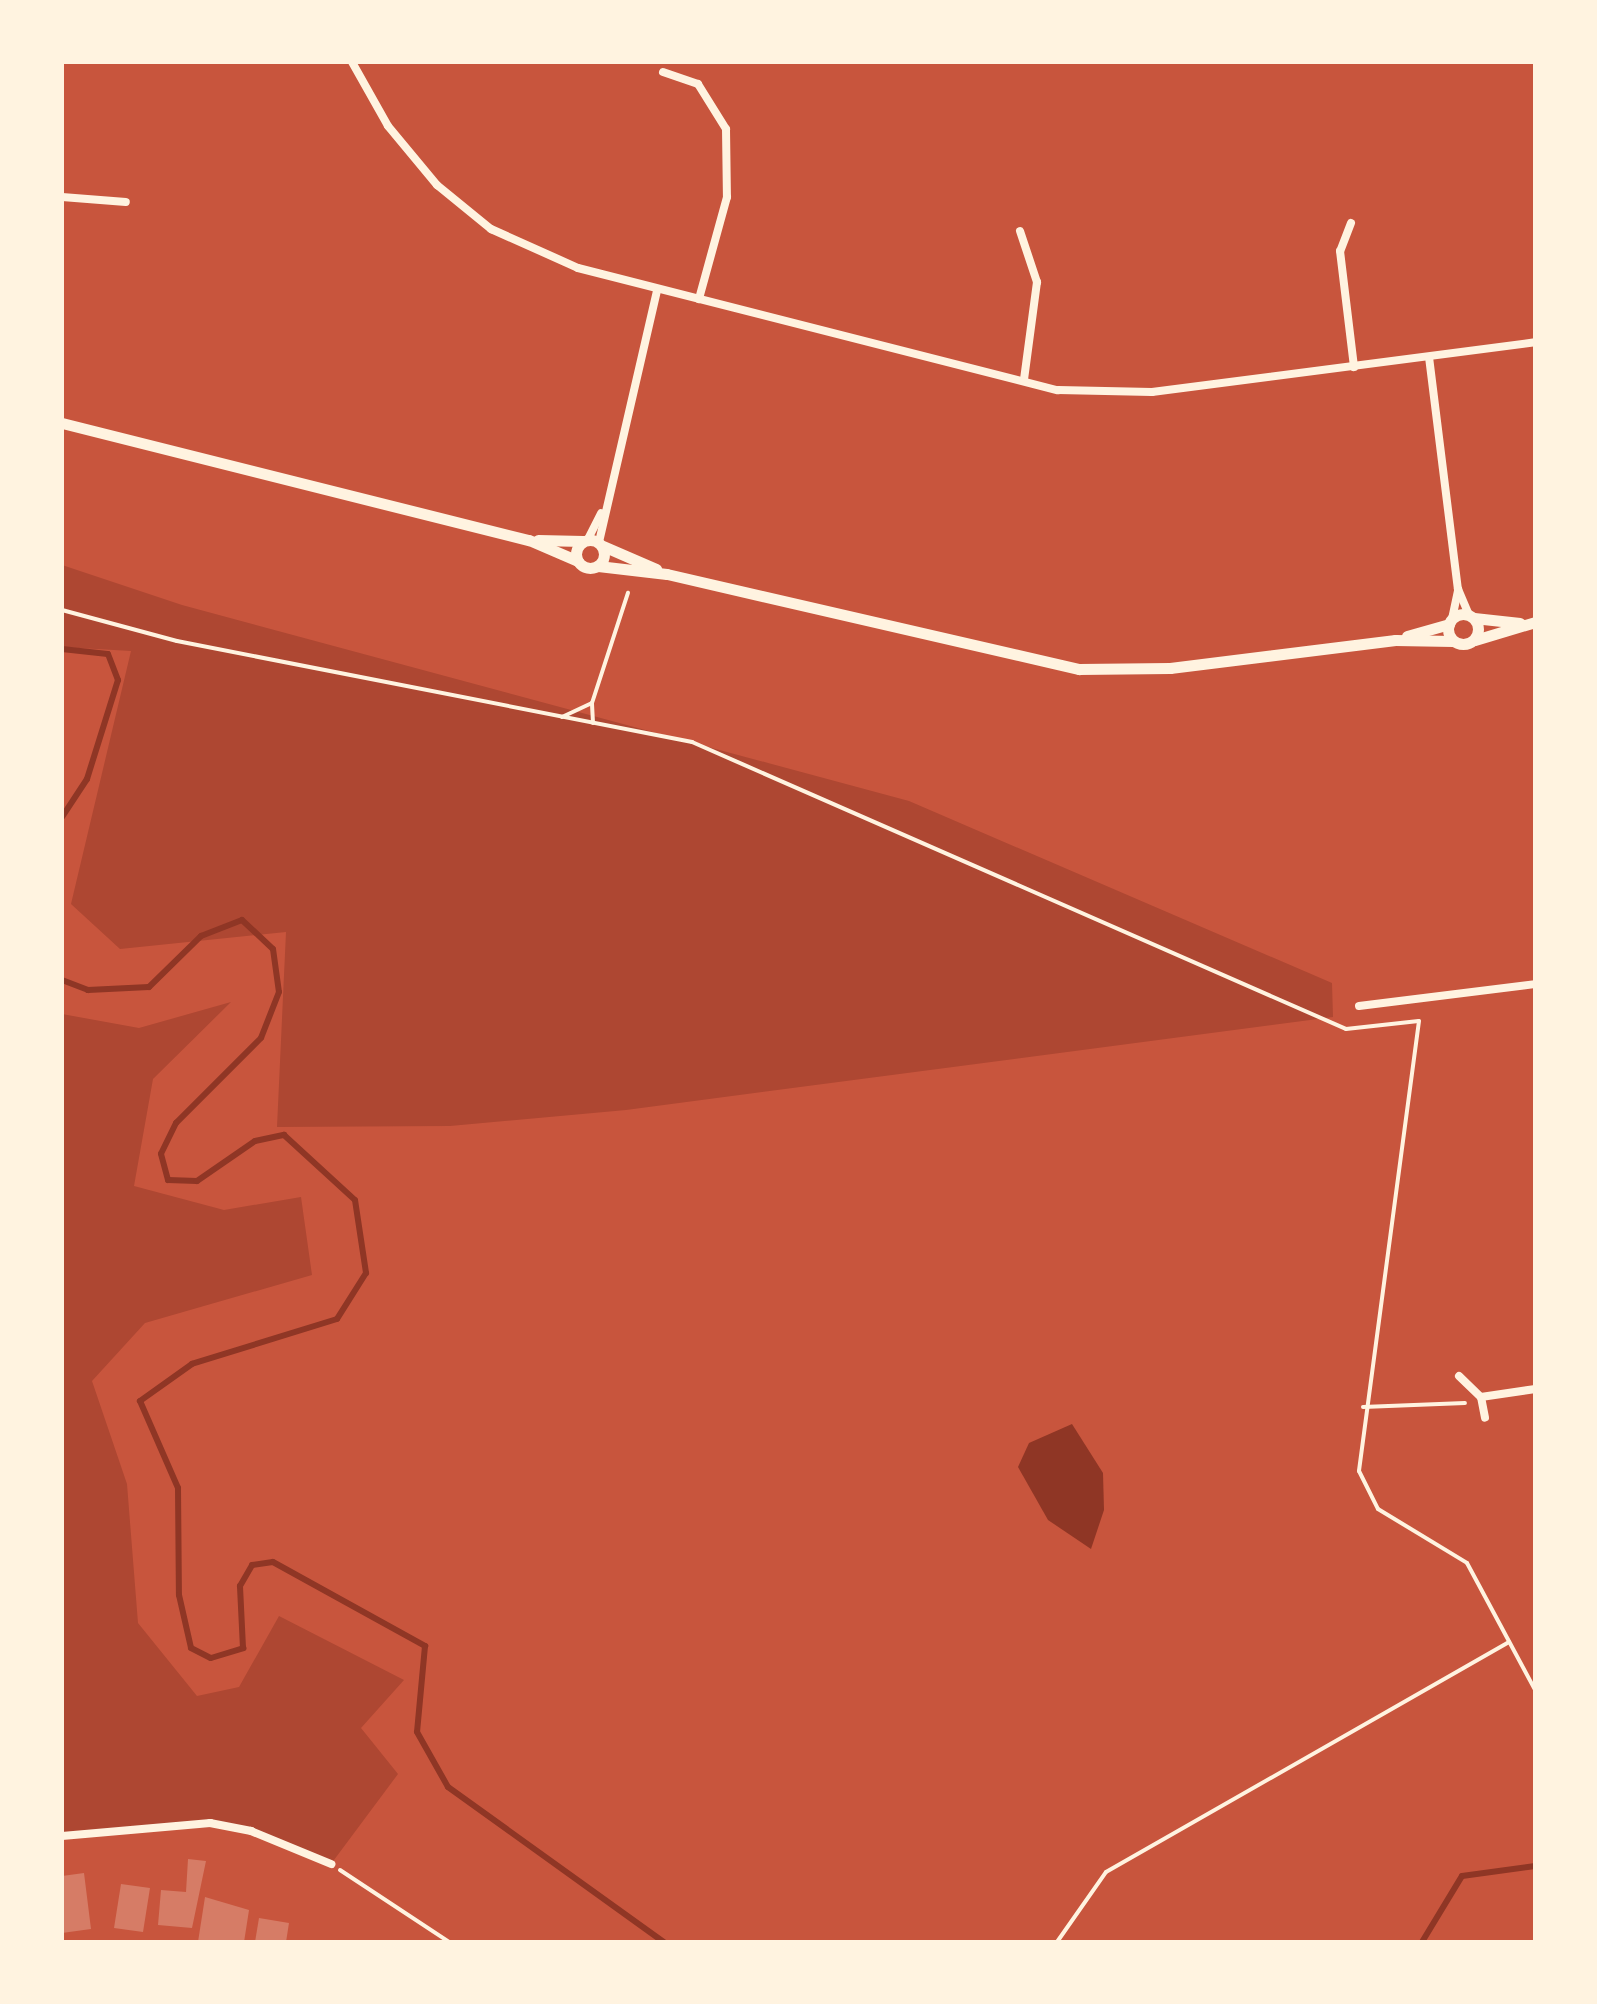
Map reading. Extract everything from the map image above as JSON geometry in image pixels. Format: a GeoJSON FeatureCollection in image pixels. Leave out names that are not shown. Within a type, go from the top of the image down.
{"type":"FeatureCollection","features":[{"type":"Feature","properties":{"kind":"street"},"geometry":{"type":"LineString","coordinates":[[352,62],[388,126],[437,185],[491,229],[578,268],[1024,380],[1123,394],[1535,342]]}},
{"type":"Feature","properties":{"kind":"street"},"geometry":{"type":"LineString","coordinates":[[663,72],[698,84],[726,129],[727,197],[699,299]]}},
{"type":"Feature","properties":{"kind":"street"},"geometry":{"type":"LineString","coordinates":[[62,197],[126,202]]}},
{"type":"Feature","properties":{"kind":"street"},"geometry":{"type":"LineString","coordinates":[[1351,223],[1340,251],[1354,367]]}},
{"type":"Feature","properties":{"kind":"street"},"geometry":{"type":"LineString","coordinates":[[1020,231],[1037,282],[1024,380]]}},
{"type":"Feature","properties":{"kind":"street"},"geometry":{"type":"LineString","coordinates":[[578,561],[593,542],[604,505],[657,290]]}},
{"type":"Feature","properties":{"kind":"street"},"geometry":{"type":"LineString","coordinates":[[1429,357],[1458,589],[1471,616],[1475,640]]}},
{"type":"Feature","properties":{"kind":"street"},"geometry":{"type":"LineString","coordinates":[[62,423],[529,540],[598,566],[667,574],[1079,669],[1170,668],[1395,640],[1475,640],[1530,623]]}},
{"type":"Feature","properties":{"kind":"street"},"geometry":{"type":"LineString","coordinates":[[529,540],[593,542],[667,574]]}},
{"type":"Feature","properties":{"kind":"street"},"geometry":{"type":"LineString","coordinates":[[593,542],[598,566]]}},
{"type":"Feature","properties":{"kind":"street"},"geometry":{"type":"LineString","coordinates":[[1453,641],[1451,621],[1458,589]]}},
{"type":"Feature","properties":{"kind":"street"},"geometry":{"type":"LineString","coordinates":[[1395,640],[1471,616],[1530,623]]}},
{"type":"Feature","properties":{"kind":"street"},"geometry":{"type":"LineString","coordinates":[[1359,1006],[1535,984]]}},
{"type":"Feature","properties":{"kind":"street"},"geometry":{"type":"LineString","coordinates":[[1459,1376],[1481,1397],[1485,1418]]}},
{"type":"Feature","properties":{"kind":"street"},"geometry":{"type":"LineString","coordinates":[[1481,1397],[1535,1389]]}},
{"type":"Feature","properties":{"kind":"street"},"geometry":{"type":"LineString","coordinates":[[62,1836],[210,1823],[251,1831],[335,1867]]}},
{"type":"Feature","properties":{"kind":"path"},"geometry":{"type":"LineString","coordinates":[[593,723],[592,703],[628,593]]}},
{"type":"Feature","properties":{"kind":"path"},"geometry":{"type":"LineString","coordinates":[[62,610],[177,641],[692,742],[777,775],[1346,1029],[1419,1021],[1363,1407],[1359,1471],[1378,1509],[1467,1563],[1535,1690]]}},
{"type":"Feature","properties":{"kind":"path"},"geometry":{"type":"LineString","coordinates":[[562,717],[592,703]]}},
{"type":"Feature","properties":{"kind":"path"},"geometry":{"type":"LineString","coordinates":[[1363,1407],[1465,1403]]}},
{"type":"Feature","properties":{"kind":"path"},"geometry":{"type":"LineString","coordinates":[[1057,1942],[1106,1872],[1509,1642]]}},
{"type":"Feature","properties":{"kind":"path"},"geometry":{"type":"LineString","coordinates":[[330,1878],[335,1867],[449,1942]]}},
{"type":"Feature","properties":{"kind":"shaded area"},"geometry":{"type":"Polygon","coordinates":[[[62,565],[182,605],[909,801],[1332,983],[1333,1017],[626,1110],[450,1126],[277,1127],[286,932],[120,949],[71,904],[131,651],[62,647],[62,565]]]}},
{"type":"Feature","properties":{"kind":"shaded area"},"geometry":{"type":"Polygon","coordinates":[[[231,1002],[153,1079],[134,1186],[224,1210],[301,1197],[312,1275],[145,1323],[92,1381],[127,1484],[138,1623],[197,1696],[239,1687],[279,1616],[404,1680],[361,1728],[398,1774],[331,1864],[230,1826],[62,1836],[62,1014],[139,1028],[231,1002]]]}},
{"type":"Feature","properties":{"kind":"shaded area"},"geometry":{"type":"Polygon","coordinates":[[[1072,1424],[1103,1473],[1104,1510],[1091,1549],[1048,1520],[1018,1467],[1029,1443],[1072,1424]]]}},
{"type":"Feature","properties":{"kind":"building"},"geometry":{"type":"Polygon","coordinates":[[[188,1859],[206,1861],[192,1928],[158,1925],[161,1890],[186,1892],[188,1859]]]}},
{"type":"Feature","properties":{"kind":"building"},"geometry":{"type":"Polygon","coordinates":[[[84,1873],[91,1929],[62,1933],[62,1876],[84,1873]]]}},
{"type":"Feature","properties":{"kind":"building"},"geometry":{"type":"Polygon","coordinates":[[[121,1884],[150,1888],[143,1932],[114,1928],[121,1884]]]}},
{"type":"Feature","properties":{"kind":"building"},"geometry":{"type":"Polygon","coordinates":[[[205,1897],[249,1910],[244,1942],[198,1942],[205,1897]]]}},
{"type":"Feature","properties":{"kind":"building"},"geometry":{"type":"Polygon","coordinates":[[[259,1918],[289,1923],[286,1942],[255,1942],[259,1918]]]}},
{"type":"Feature","properties":{"kind":"waterway"},"geometry":{"type":"LineString","coordinates":[[62,649],[108,654],[118,680],[87,779],[62,817]]}},
{"type":"Feature","properties":{"kind":"waterway"},"geometry":{"type":"LineString","coordinates":[[62,980],[88,990],[149,987],[201,936],[242,920],[273,949],[279,992],[261,1038],[176,1123],[161,1154],[168,1180],[197,1181],[255,1141],[284,1135],[355,1200],[366,1273],[337,1319],[192,1364],[140,1401],[178,1488],[179,1595],[191,1648],[211,1658],[243,1648],[240,1586],[252,1565],[273,1562],[425,1646],[417,1732],[448,1787],[664,1942]]}},
{"type":"Feature","properties":{"kind":"waterway"},"geometry":{"type":"LineString","coordinates":[[1422,1942],[1462,1876],[1535,1866]]}}]}
